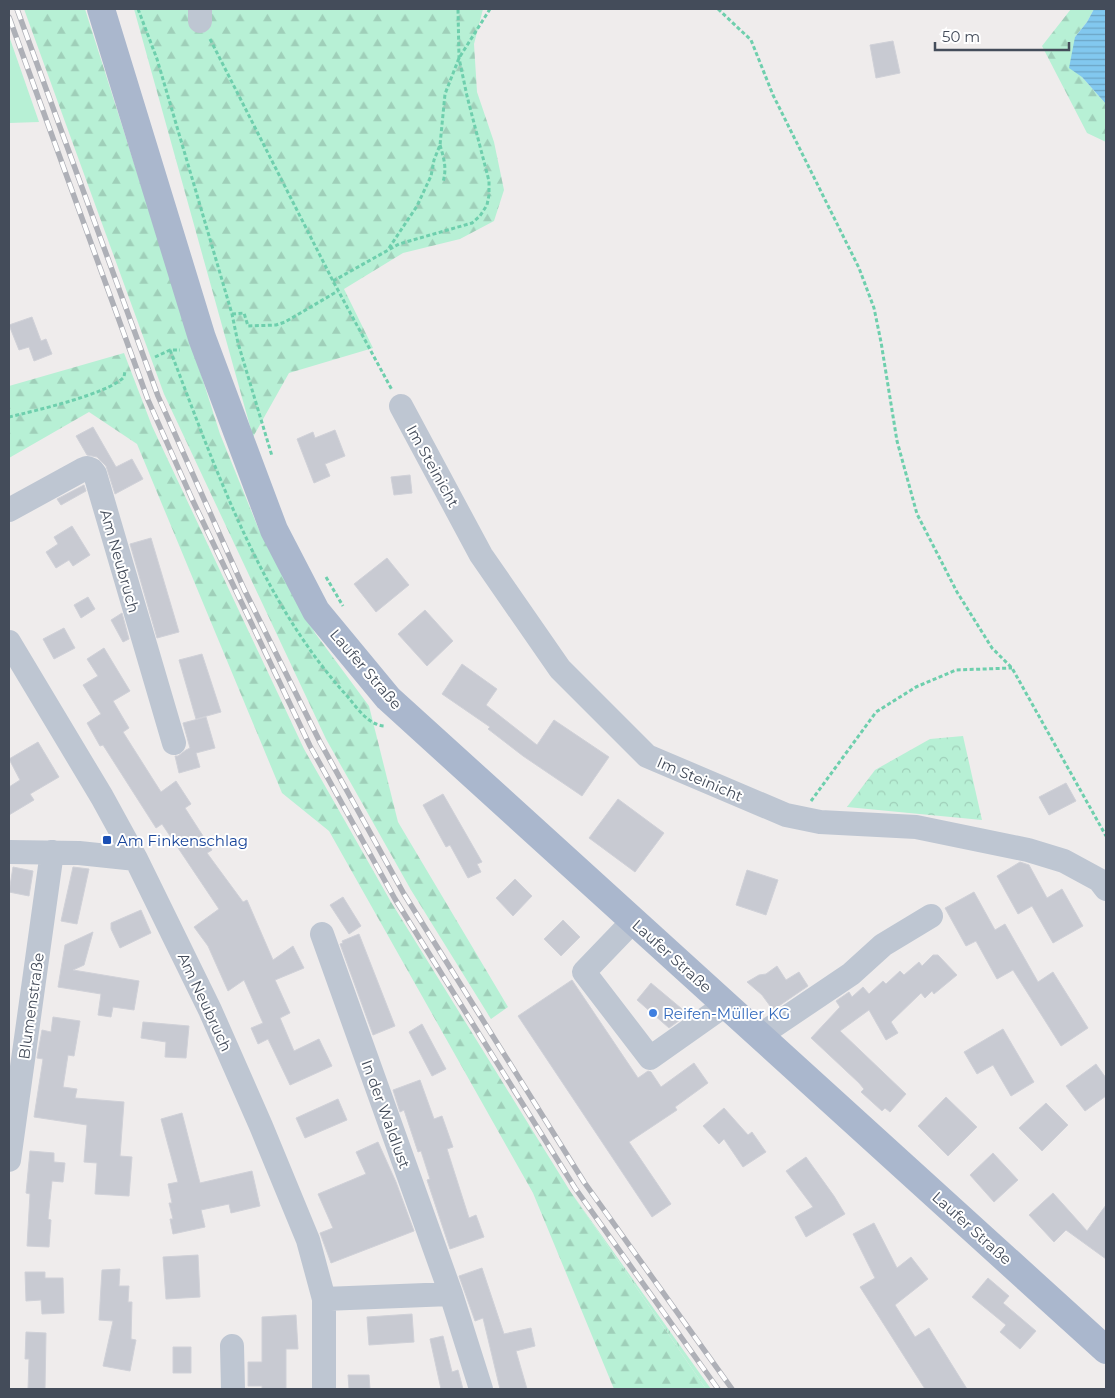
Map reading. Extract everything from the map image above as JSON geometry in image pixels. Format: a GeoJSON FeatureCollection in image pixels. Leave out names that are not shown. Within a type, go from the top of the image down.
{"type":"FeatureCollection","features":[{"type":"Feature","properties":{"kind":"main road","name":"Laufer Straße"},"geometry":{"type":"LineString","coordinates":[[101,9],[202,338],[274,530],[316,611],[388,698],[1106,1350]]}},
{"type":"Feature","properties":{"kind":"street","name":"Im Steinicht"},"geometry":{"type":"LineString","coordinates":[[400,406],[481,555],[560,669],[647,756],[786,815],[820,822],[916,827],[1028,850],[1073,866],[1099,880],[1106,889]]}},
{"type":"Feature","properties":{"kind":"street","name":"Am Neubruch"},"geometry":{"type":"LineString","coordinates":[[9,510],[82,470],[92,470],[95,474],[174,743]]}},
{"type":"Feature","properties":{"kind":"street","name":"Am Neubruch"},"geometry":{"type":"LineString","coordinates":[[9,642],[102,797],[136,859],[210,1010],[261,1126],[308,1240],[324,1299],[324,1389]]}},
{"type":"Feature","properties":{"kind":"street"},"geometry":{"type":"LineString","coordinates":[[9,852],[79,853],[136,859]]}},
{"type":"Feature","properties":{"kind":"street","name":"Blumenstraße"},"geometry":{"type":"LineString","coordinates":[[9,1160],[52,852]]}},
{"type":"Feature","properties":{"kind":"street"},"geometry":{"type":"LineString","coordinates":[[758,1036],[852,974],[883,945],[931,916]]}},
{"type":"Feature","properties":{"kind":"street"},"geometry":{"type":"LineString","coordinates":[[633,921],[584,972],[650,1058],[725,1005]]}},
{"type":"Feature","properties":{"kind":"street","name":"In der Waldlust"},"geometry":{"type":"LineString","coordinates":[[322,934],[451,1294],[482,1389]]}},
{"type":"Feature","properties":{"kind":"street"},"geometry":{"type":"LineString","coordinates":[[324,1299],[451,1294]]}},
{"type":"Feature","properties":{"kind":"street"},"geometry":{"type":"LineString","coordinates":[[232,1346],[234,1389]]}},
{"type":"Feature","properties":{"kind":"path"},"geometry":{"type":"LineString","coordinates":[[138,9],[157,59],[274,463]]}},
{"type":"Feature","properties":{"kind":"path"},"geometry":{"type":"LineString","coordinates":[[333,281],[399,244],[472,223],[480,216],[487,205],[490,195],[489,180],[459,58],[458,9]]}},
{"type":"Feature","properties":{"kind":"path"},"geometry":{"type":"LineString","coordinates":[[388,250],[417,206],[430,176],[440,145],[445,94],[459,58],[490,9]]}},
{"type":"Feature","properties":{"kind":"path"},"geometry":{"type":"LineString","coordinates":[[718,9],[751,40],[773,95],[859,268],[874,308],[896,441],[917,514],[957,592],[992,648],[1012,668],[1106,836]]}},
{"type":"Feature","properties":{"kind":"path"},"geometry":{"type":"LineString","coordinates":[[200,15],[338,292],[400,406]]}},
{"type":"Feature","properties":{"kind":"path"},"geometry":{"type":"LineString","coordinates":[[440,145],[446,164],[443,182]]}},
{"type":"Feature","properties":{"kind":"path"},"geometry":{"type":"LineString","coordinates":[[232,314],[244,313],[248,326],[276,324],[285,322],[338,292]]}},
{"type":"Feature","properties":{"kind":"path"},"geometry":{"type":"LineString","coordinates":[[155,357],[170,350],[180,350]]}},
{"type":"Feature","properties":{"kind":"path"},"geometry":{"type":"LineString","coordinates":[[9,417],[55,406],[114,385],[124,377],[125,371]]}},
{"type":"Feature","properties":{"kind":"path"},"geometry":{"type":"LineString","coordinates":[[324,574],[346,611]]}},
{"type":"Feature","properties":{"kind":"path"},"geometry":{"type":"LineString","coordinates":[[786,815],[808,804],[876,712],[916,687],[956,670],[1012,668]]}},
{"type":"Feature","properties":{"kind":"green space"},"geometry":{"type":"Polygon","coordinates":[[[24,9],[85,9],[220,434],[259,530],[315,633],[369,706],[398,822],[508,1007],[491,1019],[411,890],[326,739],[164,394],[24,9]]]}},
{"type":"Feature","properties":{"kind":"green space"},"geometry":{"type":"Polygon","coordinates":[[[134,9],[483,9],[474,44],[477,92],[494,142],[504,190],[494,221],[460,239],[403,253],[344,289],[373,348],[289,373],[253,437],[134,9]]]}},
{"type":"Feature","properties":{"kind":"green space"},"geometry":{"type":"Polygon","coordinates":[[[1071,9],[1094,9],[1087,22],[1075,37],[1082,77],[1106,104],[1106,142],[1087,133],[1042,46],[1071,9]]]}},
{"type":"Feature","properties":{"kind":"green space"},"geometry":{"type":"Polygon","coordinates":[[[9,36],[39,122],[9,123],[9,36]]]}},
{"type":"Feature","properties":{"kind":"green space"},"geometry":{"type":"Polygon","coordinates":[[[124,353],[152,426],[304,749],[391,902],[570,1191],[706,1389],[614,1389],[533,1193],[329,831],[282,793],[137,444],[89,412],[9,458],[9,386],[124,353]]]}},
{"type":"Feature","properties":{"kind":"green space"},"geometry":{"type":"Polygon","coordinates":[[[963,736],[982,820],[847,807],[875,770],[930,739],[963,736]]]}},
{"type":"Feature","properties":{"kind":"green space"},"geometry":{"type":"Polygon","coordinates":[[[570,1191],[711,1389],[706,1389],[570,1191]]]}},
{"type":"Feature","properties":{"kind":"water"},"geometry":{"type":"Polygon","coordinates":[[[1094,9],[1106,9],[1106,104],[1082,77],[1069,68],[1075,37],[1087,22],[1094,9]]]}},
{"type":"Feature","properties":{"kind":"building"},"geometry":{"type":"Polygon","coordinates":[[[893,41],[900,73],[876,78],[870,45],[893,41]]]}},
{"type":"Feature","properties":{"kind":"building"},"geometry":{"type":"Polygon","coordinates":[[[32,317],[41,341],[46,339],[52,354],[34,361],[29,347],[19,350],[9,325],[32,317]]]}},
{"type":"Feature","properties":{"kind":"building"},"geometry":{"type":"Polygon","coordinates":[[[93,427],[116,467],[132,459],[143,479],[115,494],[106,466],[97,457],[87,455],[76,436],[93,427]]]}},
{"type":"Feature","properties":{"kind":"building"},"geometry":{"type":"Polygon","coordinates":[[[335,430],[345,456],[325,464],[330,476],[314,483],[297,439],[313,432],[315,438],[335,430]]]}},
{"type":"Feature","properties":{"kind":"building"},"geometry":{"type":"Polygon","coordinates":[[[410,475],[412,493],[394,495],[391,477],[410,475]]]}},
{"type":"Feature","properties":{"kind":"building"},"geometry":{"type":"Polygon","coordinates":[[[84,485],[86,491],[61,505],[57,499],[84,485]]]}},
{"type":"Feature","properties":{"kind":"building"},"geometry":{"type":"Polygon","coordinates":[[[72,526],[90,555],[73,566],[69,560],[56,568],[46,552],[58,544],[54,537],[72,526]]]}},
{"type":"Feature","properties":{"kind":"building"},"geometry":{"type":"Polygon","coordinates":[[[151,538],[179,632],[157,638],[130,544],[151,538]]]}},
{"type":"Feature","properties":{"kind":"building"},"geometry":{"type":"Polygon","coordinates":[[[387,558],[409,585],[376,612],[354,584],[387,558]]]}},
{"type":"Feature","properties":{"kind":"building"},"geometry":{"type":"Polygon","coordinates":[[[88,597],[95,609],[81,618],[74,605],[88,597]]]}},
{"type":"Feature","properties":{"kind":"building"},"geometry":{"type":"Polygon","coordinates":[[[425,610],[453,641],[427,666],[398,634],[425,610]]]}},
{"type":"Feature","properties":{"kind":"building"},"geometry":{"type":"Polygon","coordinates":[[[122,613],[129,639],[123,642],[111,620],[122,613]]]}},
{"type":"Feature","properties":{"kind":"building"},"geometry":{"type":"Polygon","coordinates":[[[64,628],[75,648],[54,659],[43,639],[64,628]]]}},
{"type":"Feature","properties":{"kind":"building"},"geometry":{"type":"Polygon","coordinates":[[[104,648],[130,691],[113,701],[129,728],[123,732],[161,792],[176,781],[191,804],[185,808],[212,850],[207,853],[243,902],[247,900],[273,960],[293,946],[304,968],[275,980],[290,1013],[280,1018],[294,1051],[319,1039],[332,1066],[290,1085],[268,1039],[258,1044],[251,1028],[263,1023],[244,980],[228,991],[208,946],[194,927],[219,909],[162,824],[156,828],[103,745],[100,746],[87,723],[101,714],[83,685],[98,676],[87,659],[104,648]]]}},
{"type":"Feature","properties":{"kind":"building"},"geometry":{"type":"Polygon","coordinates":[[[202,654],[221,712],[196,719],[179,660],[202,654]]]}},
{"type":"Feature","properties":{"kind":"building"},"geometry":{"type":"Polygon","coordinates":[[[462,664],[497,689],[486,705],[537,745],[554,720],[609,757],[582,796],[523,756],[488,729],[490,727],[442,694],[462,664]]]}},
{"type":"Feature","properties":{"kind":"building"},"geometry":{"type":"Polygon","coordinates":[[[206,717],[215,748],[196,753],[200,767],[179,773],[175,756],[190,748],[183,723],[206,717]]]}},
{"type":"Feature","properties":{"kind":"building"},"geometry":{"type":"Polygon","coordinates":[[[38,742],[59,777],[30,794],[34,800],[9,815],[9,787],[20,780],[9,759],[38,742]]]}},
{"type":"Feature","properties":{"kind":"building"},"geometry":{"type":"Polygon","coordinates":[[[1066,783],[1076,801],[1049,815],[1039,797],[1066,783]]]}},
{"type":"Feature","properties":{"kind":"building"},"geometry":{"type":"Polygon","coordinates":[[[443,794],[482,862],[477,864],[481,872],[468,878],[450,845],[446,847],[423,805],[443,794]]]}},
{"type":"Feature","properties":{"kind":"building"},"geometry":{"type":"Polygon","coordinates":[[[618,799],[664,833],[635,872],[589,838],[618,799]]]}},
{"type":"Feature","properties":{"kind":"building"},"geometry":{"type":"Polygon","coordinates":[[[1020,862],[1029,865],[1047,898],[1062,889],[1083,926],[1053,943],[1032,906],[1018,914],[997,876],[1020,862]]]}},
{"type":"Feature","properties":{"kind":"building"},"geometry":{"type":"Polygon","coordinates":[[[13,867],[33,871],[29,896],[9,892],[13,867]]]}},
{"type":"Feature","properties":{"kind":"building"},"geometry":{"type":"Polygon","coordinates":[[[73,867],[89,869],[77,924],[61,921],[73,867]]]}},
{"type":"Feature","properties":{"kind":"building"},"geometry":{"type":"Polygon","coordinates":[[[747,870],[778,880],[766,915],[736,905],[747,870]]]}},
{"type":"Feature","properties":{"kind":"building"},"geometry":{"type":"Polygon","coordinates":[[[515,879],[532,896],[513,916],[496,898],[515,879]]]}},
{"type":"Feature","properties":{"kind":"building"},"geometry":{"type":"Polygon","coordinates":[[[974,892],[995,930],[1005,924],[1038,982],[1053,972],[1088,1028],[1061,1046],[1013,970],[997,979],[976,941],[966,946],[945,908],[974,892]]]}},
{"type":"Feature","properties":{"kind":"building"},"geometry":{"type":"Polygon","coordinates":[[[343,897],[361,926],[349,934],[330,905],[343,897]]]}},
{"type":"Feature","properties":{"kind":"building"},"geometry":{"type":"Polygon","coordinates":[[[141,910],[151,933],[120,948],[111,929],[111,923],[141,910]]]}},
{"type":"Feature","properties":{"kind":"building"},"geometry":{"type":"Polygon","coordinates":[[[563,920],[580,937],[561,956],[544,939],[563,920]]]}},
{"type":"Feature","properties":{"kind":"building"},"geometry":{"type":"Polygon","coordinates":[[[93,932],[84,965],[73,970],[139,981],[134,1010],[113,1007],[111,1017],[98,1015],[101,994],[58,987],[65,945],[93,932]]]}},
{"type":"Feature","properties":{"kind":"building"},"geometry":{"type":"Polygon","coordinates":[[[359,934],[395,1026],[373,1035],[340,944],[343,943],[342,941],[359,934]]]}},
{"type":"Feature","properties":{"kind":"building"},"geometry":{"type":"Polygon","coordinates":[[[933,955],[938,955],[957,975],[934,994],[932,991],[925,998],[921,993],[891,1022],[898,1033],[886,1040],[869,1010],[840,1031],[906,1094],[890,1112],[885,1108],[882,1111],[861,1092],[864,1089],[859,1083],[811,1038],[840,1007],[836,1001],[849,992],[852,997],[863,987],[869,994],[883,981],[886,984],[900,971],[904,975],[919,962],[922,966],[933,955]]]}},
{"type":"Feature","properties":{"kind":"building"},"geometry":{"type":"Polygon","coordinates":[[[777,966],[786,980],[799,972],[808,986],[773,1010],[762,995],[747,982],[759,975],[766,974],[777,966]]]}},
{"type":"Feature","properties":{"kind":"building"},"geometry":{"type":"Polygon","coordinates":[[[572,980],[638,1078],[648,1071],[651,1072],[661,1087],[694,1063],[708,1083],[675,1107],[677,1110],[629,1142],[671,1204],[652,1217],[518,1016],[572,980]]]}},
{"type":"Feature","properties":{"kind":"building"},"geometry":{"type":"Polygon","coordinates":[[[651,983],[688,1014],[669,1028],[637,1000],[651,983]]]}},
{"type":"Feature","properties":{"kind":"building"},"geometry":{"type":"Polygon","coordinates":[[[53,1017],[80,1021],[74,1056],[68,1055],[63,1087],[77,1089],[75,1098],[124,1102],[120,1156],[132,1157],[129,1196],[95,1194],[97,1163],[84,1162],[87,1125],[34,1117],[43,1059],[37,1058],[42,1030],[51,1032],[53,1017]]]}},
{"type":"Feature","properties":{"kind":"building"},"geometry":{"type":"Polygon","coordinates":[[[143,1022],[189,1026],[186,1058],[165,1057],[166,1042],[141,1038],[143,1022]]]}},
{"type":"Feature","properties":{"kind":"building"},"geometry":{"type":"Polygon","coordinates":[[[422,1024],[446,1069],[432,1076],[409,1032],[422,1024]]]}},
{"type":"Feature","properties":{"kind":"building"},"geometry":{"type":"Polygon","coordinates":[[[1003,1029],[1034,1082],[1011,1096],[993,1065],[977,1074],[964,1052],[1003,1029]]]}},
{"type":"Feature","properties":{"kind":"building"},"geometry":{"type":"Polygon","coordinates":[[[1096,1064],[1106,1078],[1106,1096],[1085,1111],[1066,1086],[1096,1064]]]}},
{"type":"Feature","properties":{"kind":"building"},"geometry":{"type":"Polygon","coordinates":[[[420,1080],[434,1119],[442,1116],[453,1147],[447,1149],[469,1218],[476,1215],[484,1237],[450,1249],[427,1180],[430,1179],[421,1151],[418,1152],[404,1110],[400,1112],[393,1090],[420,1080]]]}},
{"type":"Feature","properties":{"kind":"building"},"geometry":{"type":"Polygon","coordinates":[[[946,1097],[977,1127],[948,1156],[918,1126],[946,1097]]]}},
{"type":"Feature","properties":{"kind":"building"},"geometry":{"type":"Polygon","coordinates":[[[338,1099],[347,1120],[305,1138],[296,1118],[338,1099]]]}},
{"type":"Feature","properties":{"kind":"building"},"geometry":{"type":"Polygon","coordinates":[[[1046,1103],[1068,1125],[1042,1151],[1019,1128],[1046,1103]]]}},
{"type":"Feature","properties":{"kind":"building"},"geometry":{"type":"Polygon","coordinates":[[[724,1108],[748,1135],[752,1132],[766,1152],[743,1167],[724,1139],[719,1144],[703,1126],[724,1108]]]}},
{"type":"Feature","properties":{"kind":"building"},"geometry":{"type":"Polygon","coordinates":[[[182,1113],[200,1183],[252,1171],[260,1206],[231,1213],[229,1204],[201,1210],[205,1227],[173,1234],[170,1219],[173,1219],[169,1203],[172,1203],[168,1184],[178,1182],[161,1119],[182,1113]]]}},
{"type":"Feature","properties":{"kind":"building"},"geometry":{"type":"Polygon","coordinates":[[[378,1142],[396,1182],[414,1231],[331,1263],[320,1233],[333,1228],[318,1194],[366,1174],[356,1152],[378,1142]]]}},
{"type":"Feature","properties":{"kind":"building"},"geometry":{"type":"Polygon","coordinates":[[[30,1151],[54,1153],[54,1162],[65,1163],[63,1182],[52,1181],[48,1219],[51,1220],[49,1247],[27,1246],[30,1194],[26,1193],[30,1151]]]}},
{"type":"Feature","properties":{"kind":"building"},"geometry":{"type":"Polygon","coordinates":[[[993,1153],[1018,1180],[994,1202],[970,1175],[993,1153]]]}},
{"type":"Feature","properties":{"kind":"building"},"geometry":{"type":"Polygon","coordinates":[[[806,1157],[845,1214],[806,1237],[795,1217],[813,1207],[786,1171],[806,1157]]]}},
{"type":"Feature","properties":{"kind":"building"},"geometry":{"type":"Polygon","coordinates":[[[1053,1193],[1087,1231],[1106,1205],[1106,1259],[1066,1230],[1054,1242],[1029,1215],[1053,1193]]]}},
{"type":"Feature","properties":{"kind":"building"},"geometry":{"type":"Polygon","coordinates":[[[874,1223],[897,1268],[911,1257],[928,1279],[895,1305],[915,1337],[929,1328],[967,1389],[925,1389],[860,1287],[875,1278],[853,1234],[874,1223]]]}},
{"type":"Feature","properties":{"kind":"building"},"geometry":{"type":"Polygon","coordinates":[[[198,1255],[200,1297],[166,1299],[163,1257],[198,1255]]]}},
{"type":"Feature","properties":{"kind":"building"},"geometry":{"type":"Polygon","coordinates":[[[482,1268],[504,1334],[531,1328],[535,1346],[516,1351],[527,1389],[500,1389],[483,1318],[475,1321],[459,1276],[482,1268]]]}},
{"type":"Feature","properties":{"kind":"building"},"geometry":{"type":"Polygon","coordinates":[[[120,1269],[119,1286],[129,1286],[128,1302],[132,1302],[131,1339],[136,1340],[130,1371],[103,1366],[113,1321],[99,1320],[102,1270],[120,1269]]]}},
{"type":"Feature","properties":{"kind":"building"},"geometry":{"type":"Polygon","coordinates":[[[25,1272],[45,1272],[45,1278],[63,1278],[64,1313],[42,1314],[41,1300],[26,1301],[25,1272]]]}},
{"type":"Feature","properties":{"kind":"building"},"geometry":{"type":"Polygon","coordinates":[[[988,1278],[1009,1296],[1003,1303],[1036,1331],[1020,1349],[1000,1332],[1006,1325],[972,1297],[988,1278]]]}},
{"type":"Feature","properties":{"kind":"building"},"geometry":{"type":"Polygon","coordinates":[[[412,1314],[414,1342],[369,1345],[367,1317],[412,1314]]]}},
{"type":"Feature","properties":{"kind":"building"},"geometry":{"type":"Polygon","coordinates":[[[296,1315],[298,1349],[286,1349],[286,1389],[262,1389],[262,1386],[248,1386],[248,1362],[262,1362],[262,1317],[296,1315]]]}},
{"type":"Feature","properties":{"kind":"building"},"geometry":{"type":"Polygon","coordinates":[[[26,1332],[46,1333],[45,1389],[28,1389],[29,1359],[25,1359],[26,1332]]]}},
{"type":"Feature","properties":{"kind":"building"},"geometry":{"type":"Polygon","coordinates":[[[443,1336],[452,1372],[458,1370],[463,1389],[441,1389],[430,1339],[443,1336]]]}},
{"type":"Feature","properties":{"kind":"building"},"geometry":{"type":"Polygon","coordinates":[[[173,1347],[191,1347],[191,1373],[173,1373],[173,1347]]]}},
{"type":"Feature","properties":{"kind":"building"},"geometry":{"type":"Polygon","coordinates":[[[348,1375],[369,1375],[370,1389],[349,1389],[348,1375]]]}},
{"type":"Feature","properties":{"kind":"railway"},"geometry":{"type":"LineString","coordinates":[[17,9],[158,396],[244,589],[320,742],[404,894],[584,1182],[732,1389]]}},
{"type":"Feature","properties":{"kind":"railway"},"geometry":{"type":"LineString","coordinates":[[9,17],[148,400],[192,499],[310,746],[395,899],[575,1188],[718,1389]]}},
{"type":"Feature","properties":{"kind":"place","name":"Am Finkenschlag"},"geometry":{"type":"Point","coordinates":[107,840]}},
{"type":"Feature","properties":{"kind":"place","name":"Reifen-Müller KG"},"geometry":{"type":"Point","coordinates":[653,1013]}}]}
